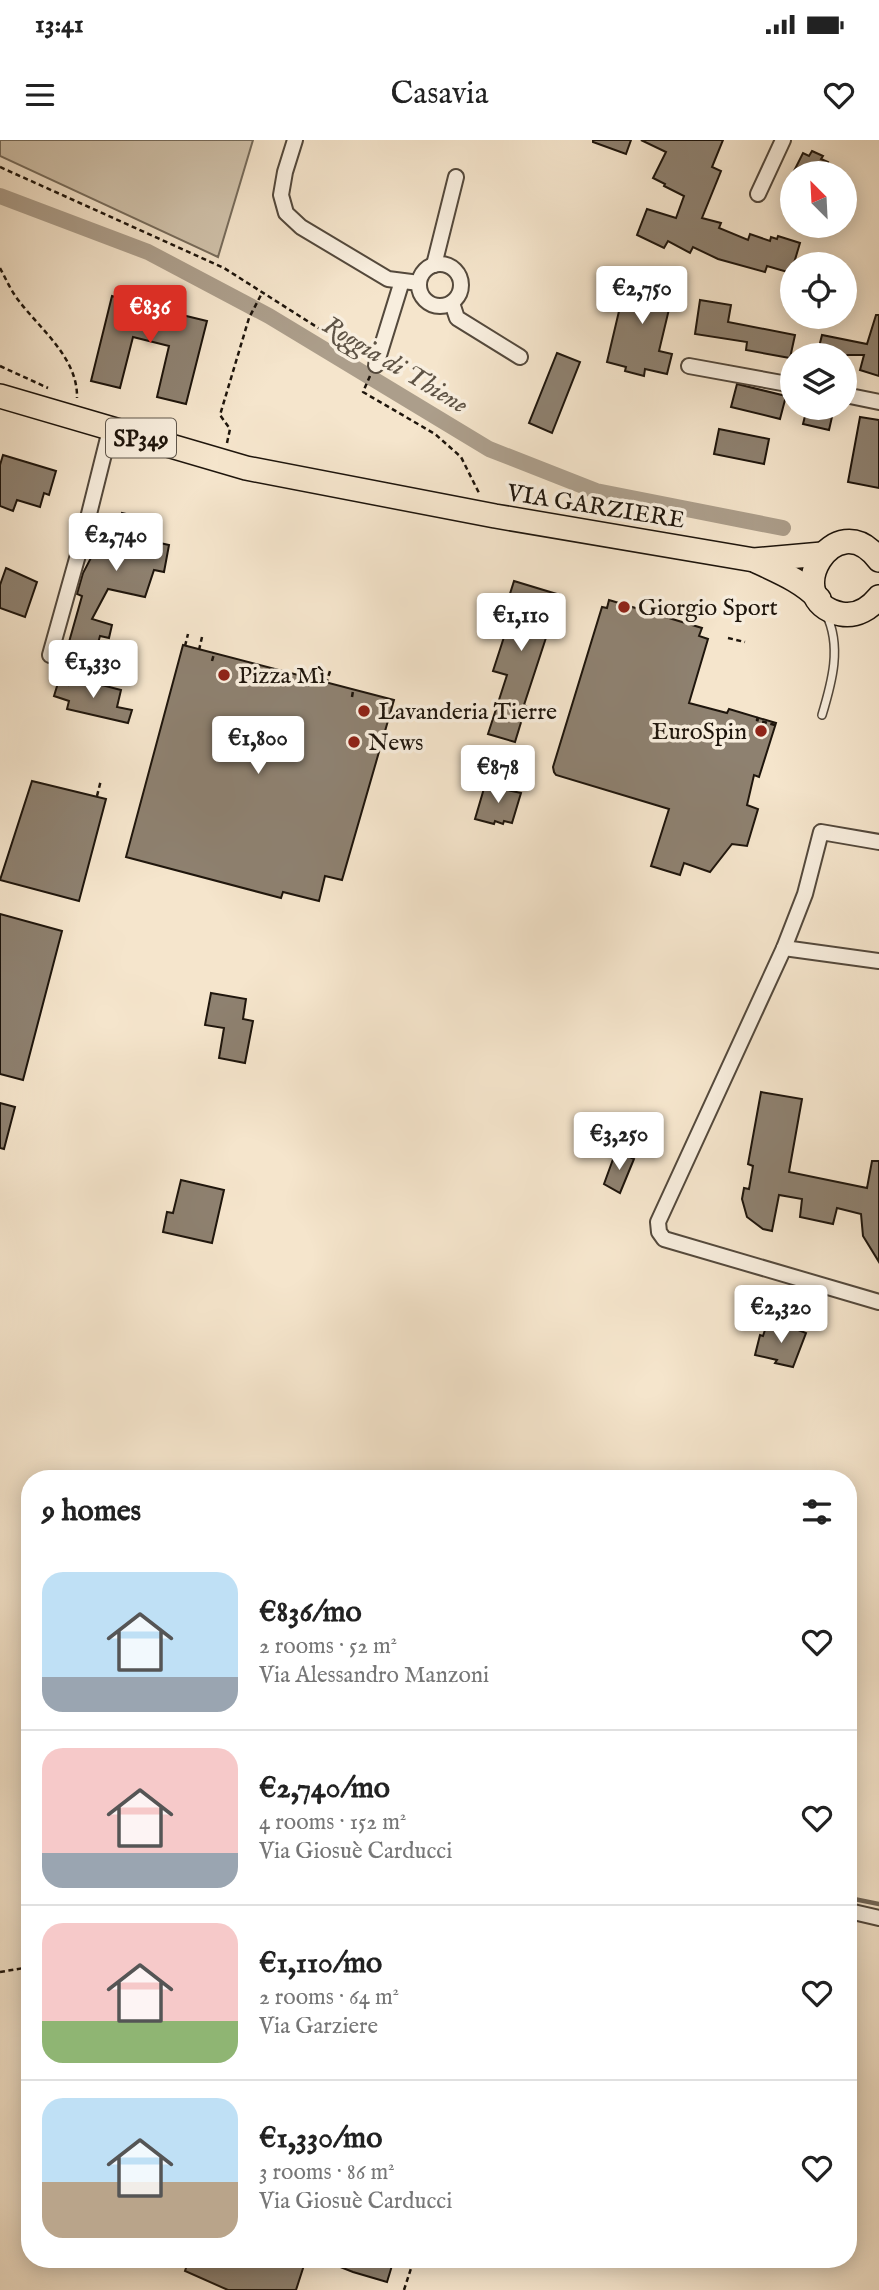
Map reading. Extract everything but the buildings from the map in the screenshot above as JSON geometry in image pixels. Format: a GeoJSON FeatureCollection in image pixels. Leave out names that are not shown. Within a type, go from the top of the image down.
{"type":"FeatureCollection","features":[{"type":"Feature","properties":{"kind":"main road","name":"SP349"},"geometry":{"type":"LineString","coordinates":[[0,382],[36,408]]}},
{"type":"Feature","properties":{"kind":"main road","name":"SP349"},"geometry":{"type":"LineString","coordinates":[[0,396],[110,430]]}},
{"type":"Feature","properties":{"kind":"main road","name":"VIA GARZIERE"},"geometry":{"type":"LineString","coordinates":[[110,430],[246,468],[495,516],[754,560],[792,577],[830,609],[842,614],[856,614],[868,608],[878,598]]}},
{"type":"Feature","properties":{"kind":"main road","name":"VIA GARZIERE"},"geometry":{"type":"LineString","coordinates":[[754,560],[822,554],[840,543],[851,543],[870,550],[879,559]]}},
{"type":"Feature","properties":{"kind":"main road"},"geometry":{"type":"LineString","coordinates":[[820,600],[813,582],[816,562],[822,554]]}},
{"type":"Feature","properties":{"kind":"street"},"geometry":{"type":"LineString","coordinates":[[295,140],[281,195],[286,213],[301,227],[388,279],[419,283]]}},
{"type":"Feature","properties":{"kind":"street"},"geometry":{"type":"LineString","coordinates":[[758,194],[783,140]]}},
{"type":"Feature","properties":{"kind":"street"},"geometry":{"type":"LineString","coordinates":[[434,265],[456,177]]}},
{"type":"Feature","properties":{"kind":"street"},"geometry":{"type":"LineString","coordinates":[[434,265],[453,268],[460,279],[460,293],[452,303],[439,307],[432,305],[422,296],[419,283],[424,272],[434,265]]}},
{"type":"Feature","properties":{"kind":"street"},"geometry":{"type":"LineString","coordinates":[[376,365],[402,281]]}},
{"type":"Feature","properties":{"kind":"street"},"geometry":{"type":"LineString","coordinates":[[452,303],[457,318],[520,357]]}},
{"type":"Feature","properties":{"kind":"street"},"geometry":{"type":"LineString","coordinates":[[689,366],[780,383]]}},
{"type":"Feature","properties":{"kind":"street"},"geometry":{"type":"LineString","coordinates":[[857,397],[879,402]]}},
{"type":"Feature","properties":{"kind":"street"},"geometry":{"type":"LineString","coordinates":[[50,655],[110,430]]}},
{"type":"Feature","properties":{"kind":"street"},"geometry":{"type":"LineString","coordinates":[[879,842],[821,832],[805,894],[783,948],[658,1222],[659,1232],[664,1239],[879,1302]]}},
{"type":"Feature","properties":{"kind":"street"},"geometry":{"type":"LineString","coordinates":[[783,948],[879,961]]}},
{"type":"Feature","properties":{"kind":"street"},"geometry":{"type":"LineString","coordinates":[[857,1914],[879,1918]]}},
{"type":"Feature","properties":{"kind":"lane"},"geometry":{"type":"LineString","coordinates":[[820,600],[830,621],[835,649],[830,687],[822,715]]}},
{"type":"Feature","properties":{"kind":"path"},"geometry":{"type":"LineString","coordinates":[[0,167],[224,268],[376,365]]}},
{"type":"Feature","properties":{"kind":"path"},"geometry":{"type":"LineString","coordinates":[[0,268],[17,299],[66,359],[77,389],[77,402]]}},
{"type":"Feature","properties":{"kind":"path"},"geometry":{"type":"LineString","coordinates":[[226,446],[230,429],[220,415],[249,318],[262,292]]}},
{"type":"Feature","properties":{"kind":"path"},"geometry":{"type":"LineString","coordinates":[[368,382],[363,392],[435,434],[461,457],[480,496]]}},
{"type":"Feature","properties":{"kind":"path"},"geometry":{"type":"LineString","coordinates":[[185,646],[188,634]]}},
{"type":"Feature","properties":{"kind":"path"},"geometry":{"type":"LineString","coordinates":[[199,650],[201,637]]}},
{"type":"Feature","properties":{"kind":"path"},"geometry":{"type":"LineString","coordinates":[[728,638],[745,642]]}},
{"type":"Feature","properties":{"kind":"path"},"geometry":{"type":"LineString","coordinates":[[212,661],[214,654]]}},
{"type":"Feature","properties":{"kind":"path"},"geometry":{"type":"LineString","coordinates":[[311,680],[314,668]]}},
{"type":"Feature","properties":{"kind":"path"},"geometry":{"type":"LineString","coordinates":[[326,684],[330,671]]}},
{"type":"Feature","properties":{"kind":"path"},"geometry":{"type":"LineString","coordinates":[[352,697],[353,691]]}},
{"type":"Feature","properties":{"kind":"path"},"geometry":{"type":"LineString","coordinates":[[758,717],[757,720],[775,725]]}},
{"type":"Feature","properties":{"kind":"path"},"geometry":{"type":"LineString","coordinates":[[97,796],[102,780]]}},
{"type":"Feature","properties":{"kind":"path"},"geometry":{"type":"LineString","coordinates":[[0,1972],[21,1968]]}},
{"type":"Feature","properties":{"kind":"path"},"geometry":{"type":"LineString","coordinates":[[404,2290],[411,2268]]}},
{"type":"Feature","properties":{"kind":"shaded area"},"geometry":{"type":"Polygon","coordinates":[[[0,140],[253,140],[218,257],[0,156],[0,140]]]}},
{"type":"Feature","properties":{"kind":"waterway","name":"Roggia di Thiene"},"geometry":{"type":"LineString","coordinates":[[0,196],[148,252],[269,316],[489,449],[596,491],[783,528]]}},
{"type":"Feature","properties":{"kind":"waterway"},"geometry":{"type":"LineString","coordinates":[[857,1900],[879,1904]]}},
{"type":"Feature","properties":{"kind":"place","name":"Giorgio Sport"},"geometry":{"type":"Point","coordinates":[624,607]}},
{"type":"Feature","properties":{"kind":"place","name":"Pizza Mì"},"geometry":{"type":"Point","coordinates":[224,675]}},
{"type":"Feature","properties":{"kind":"place","name":"Lavanderia Tierre"},"geometry":{"type":"Point","coordinates":[364,711]}},
{"type":"Feature","properties":{"kind":"place","name":"EuroSpin"},"geometry":{"type":"Point","coordinates":[761,731]}},
{"type":"Feature","properties":{"kind":"place","name":"News"},"geometry":{"type":"Point","coordinates":[354,742]}}]}
